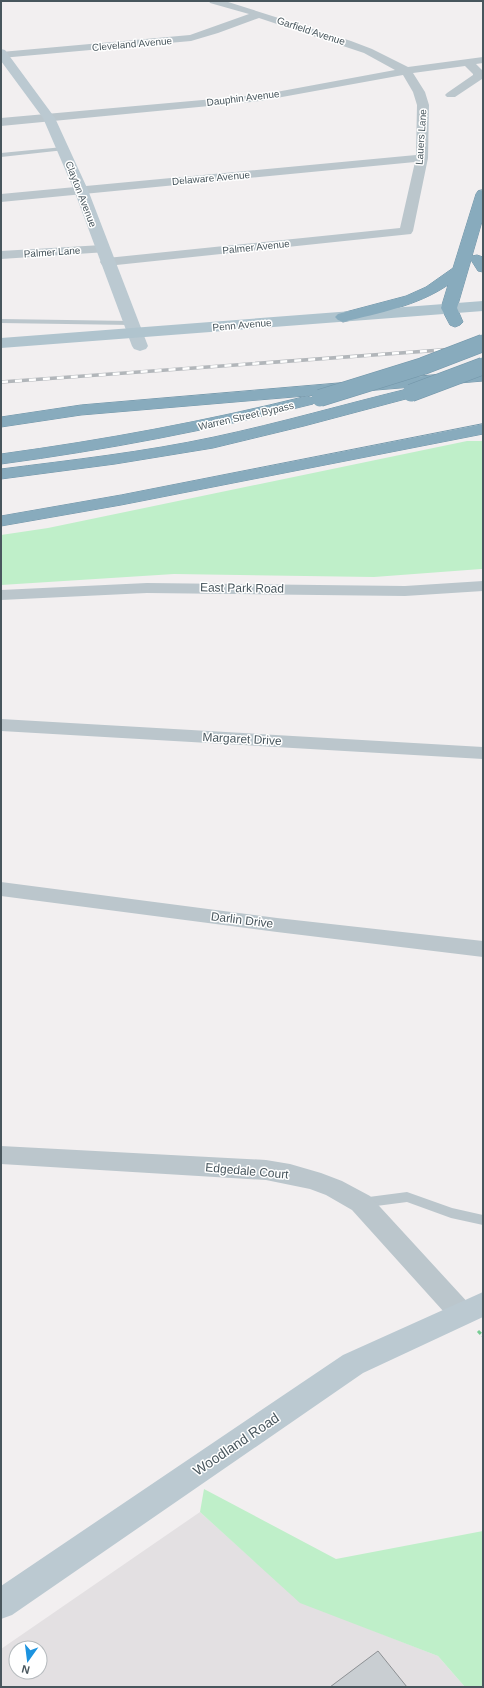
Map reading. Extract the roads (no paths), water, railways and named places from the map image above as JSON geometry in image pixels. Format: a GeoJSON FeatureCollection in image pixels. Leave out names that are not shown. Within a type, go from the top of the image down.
{"type":"FeatureCollection","features":[{"type":"Feature","properties":{"kind":"highway"},"geometry":{"type":"LineString","coordinates":[[456,312],[461,270],[483,194]]}},
{"type":"Feature","properties":{"kind":"highway"},"geometry":{"type":"LineString","coordinates":[[456,312],[480,263],[483,239]]}},
{"type":"Feature","properties":{"kind":"highway"},"geometry":{"type":"LineString","coordinates":[[343,317],[411,299],[431,290],[461,270]]}},
{"type":"Feature","properties":{"kind":"highway","name":"Warren Street Bypass"},"geometry":{"type":"LineString","coordinates":[[1,459],[76,449],[181,431],[247,417],[320,398],[423,366],[483,343]]}},
{"type":"Feature","properties":{"kind":"highway","name":"Warren Street Bypass"},"geometry":{"type":"LineString","coordinates":[[1,474],[80,465],[185,448],[264,431],[411,393],[483,366]]}},
{"type":"Feature","properties":{"kind":"highway"},"geometry":{"type":"LineString","coordinates":[[1,422],[81,410],[483,376]]}},
{"type":"Feature","properties":{"kind":"highway"},"geometry":{"type":"LineString","coordinates":[[1,521],[115,502],[483,429]]}},
{"type":"Feature","properties":{"kind":"main road","name":"Penn Avenue"},"geometry":{"type":"LineString","coordinates":[[1,343],[456,312],[483,306]]}},
{"type":"Feature","properties":{"kind":"main road","name":"Penn Avenue"},"geometry":{"type":"LineString","coordinates":[[1,354],[136,334],[343,317],[456,312],[483,320]]}},
{"type":"Feature","properties":{"kind":"street","name":"Garfield Avenue"},"geometry":{"type":"LineString","coordinates":[[214,1],[259,14],[359,48],[406,71]]}},
{"type":"Feature","properties":{"kind":"street","name":"Cleveland Avenue"},"geometry":{"type":"LineString","coordinates":[[1,55],[191,38],[259,14]]}},
{"type":"Feature","properties":{"kind":"street","name":"Clayton Avenue"},"geometry":{"type":"LineString","coordinates":[[1,55],[49,118],[81,190],[102,249],[136,334]]}},
{"type":"Feature","properties":{"kind":"street","name":"Dauphin Avenue"},"geometry":{"type":"LineString","coordinates":[[1,122],[248,99],[406,71],[483,60]]}},
{"type":"Feature","properties":{"kind":"street"},"geometry":{"type":"LineString","coordinates":[[451,95],[478,77],[479,73],[467,62]]}},
{"type":"Feature","properties":{"kind":"street","name":"Lauers Lane"},"geometry":{"type":"LineString","coordinates":[[406,71],[419,92],[423,105],[422,158],[406,231]]}},
{"type":"Feature","properties":{"kind":"street","name":"Delaware Avenue"},"geometry":{"type":"LineString","coordinates":[[1,198],[422,158]]}},
{"type":"Feature","properties":{"kind":"street","name":"Palmer Avenue"},"geometry":{"type":"LineString","coordinates":[[107,262],[406,231]]}},
{"type":"Feature","properties":{"kind":"street","name":"Palmer Lane"},"geometry":{"type":"LineString","coordinates":[[1,255],[102,249]]}},
{"type":"Feature","properties":{"kind":"street","name":"East Park Road"},"geometry":{"type":"LineString","coordinates":[[1,595],[147,588],[405,591],[483,586]]}},
{"type":"Feature","properties":{"kind":"street","name":"Margaret Drive"},"geometry":{"type":"LineString","coordinates":[[1,725],[483,752]]}},
{"type":"Feature","properties":{"kind":"street","name":"Darlin Drive"},"geometry":{"type":"LineString","coordinates":[[1,889],[277,925],[483,949]]}},
{"type":"Feature","properties":{"kind":"street","name":"Edgedale Court"},"geometry":{"type":"LineString","coordinates":[[1,1155],[266,1170],[313,1180],[334,1188],[361,1203],[472,1309]]}},
{"type":"Feature","properties":{"kind":"street","name":"Woodland Road"},"geometry":{"type":"LineString","coordinates":[[1,1604],[353,1364],[472,1309]]}},
{"type":"Feature","properties":{"kind":"lane"},"geometry":{"type":"LineString","coordinates":[[1,155],[63,149]]}},
{"type":"Feature","properties":{"kind":"lane"},"geometry":{"type":"LineString","coordinates":[[1,322],[136,334]]}},
{"type":"Feature","properties":{"kind":"lane"},"geometry":{"type":"LineString","coordinates":[[361,1203],[407,1197],[451,1213],[483,1220]]}},
{"type":"Feature","properties":{"kind":"railway"},"geometry":{"type":"LineString","coordinates":[[1,382],[483,347]]}}]}
